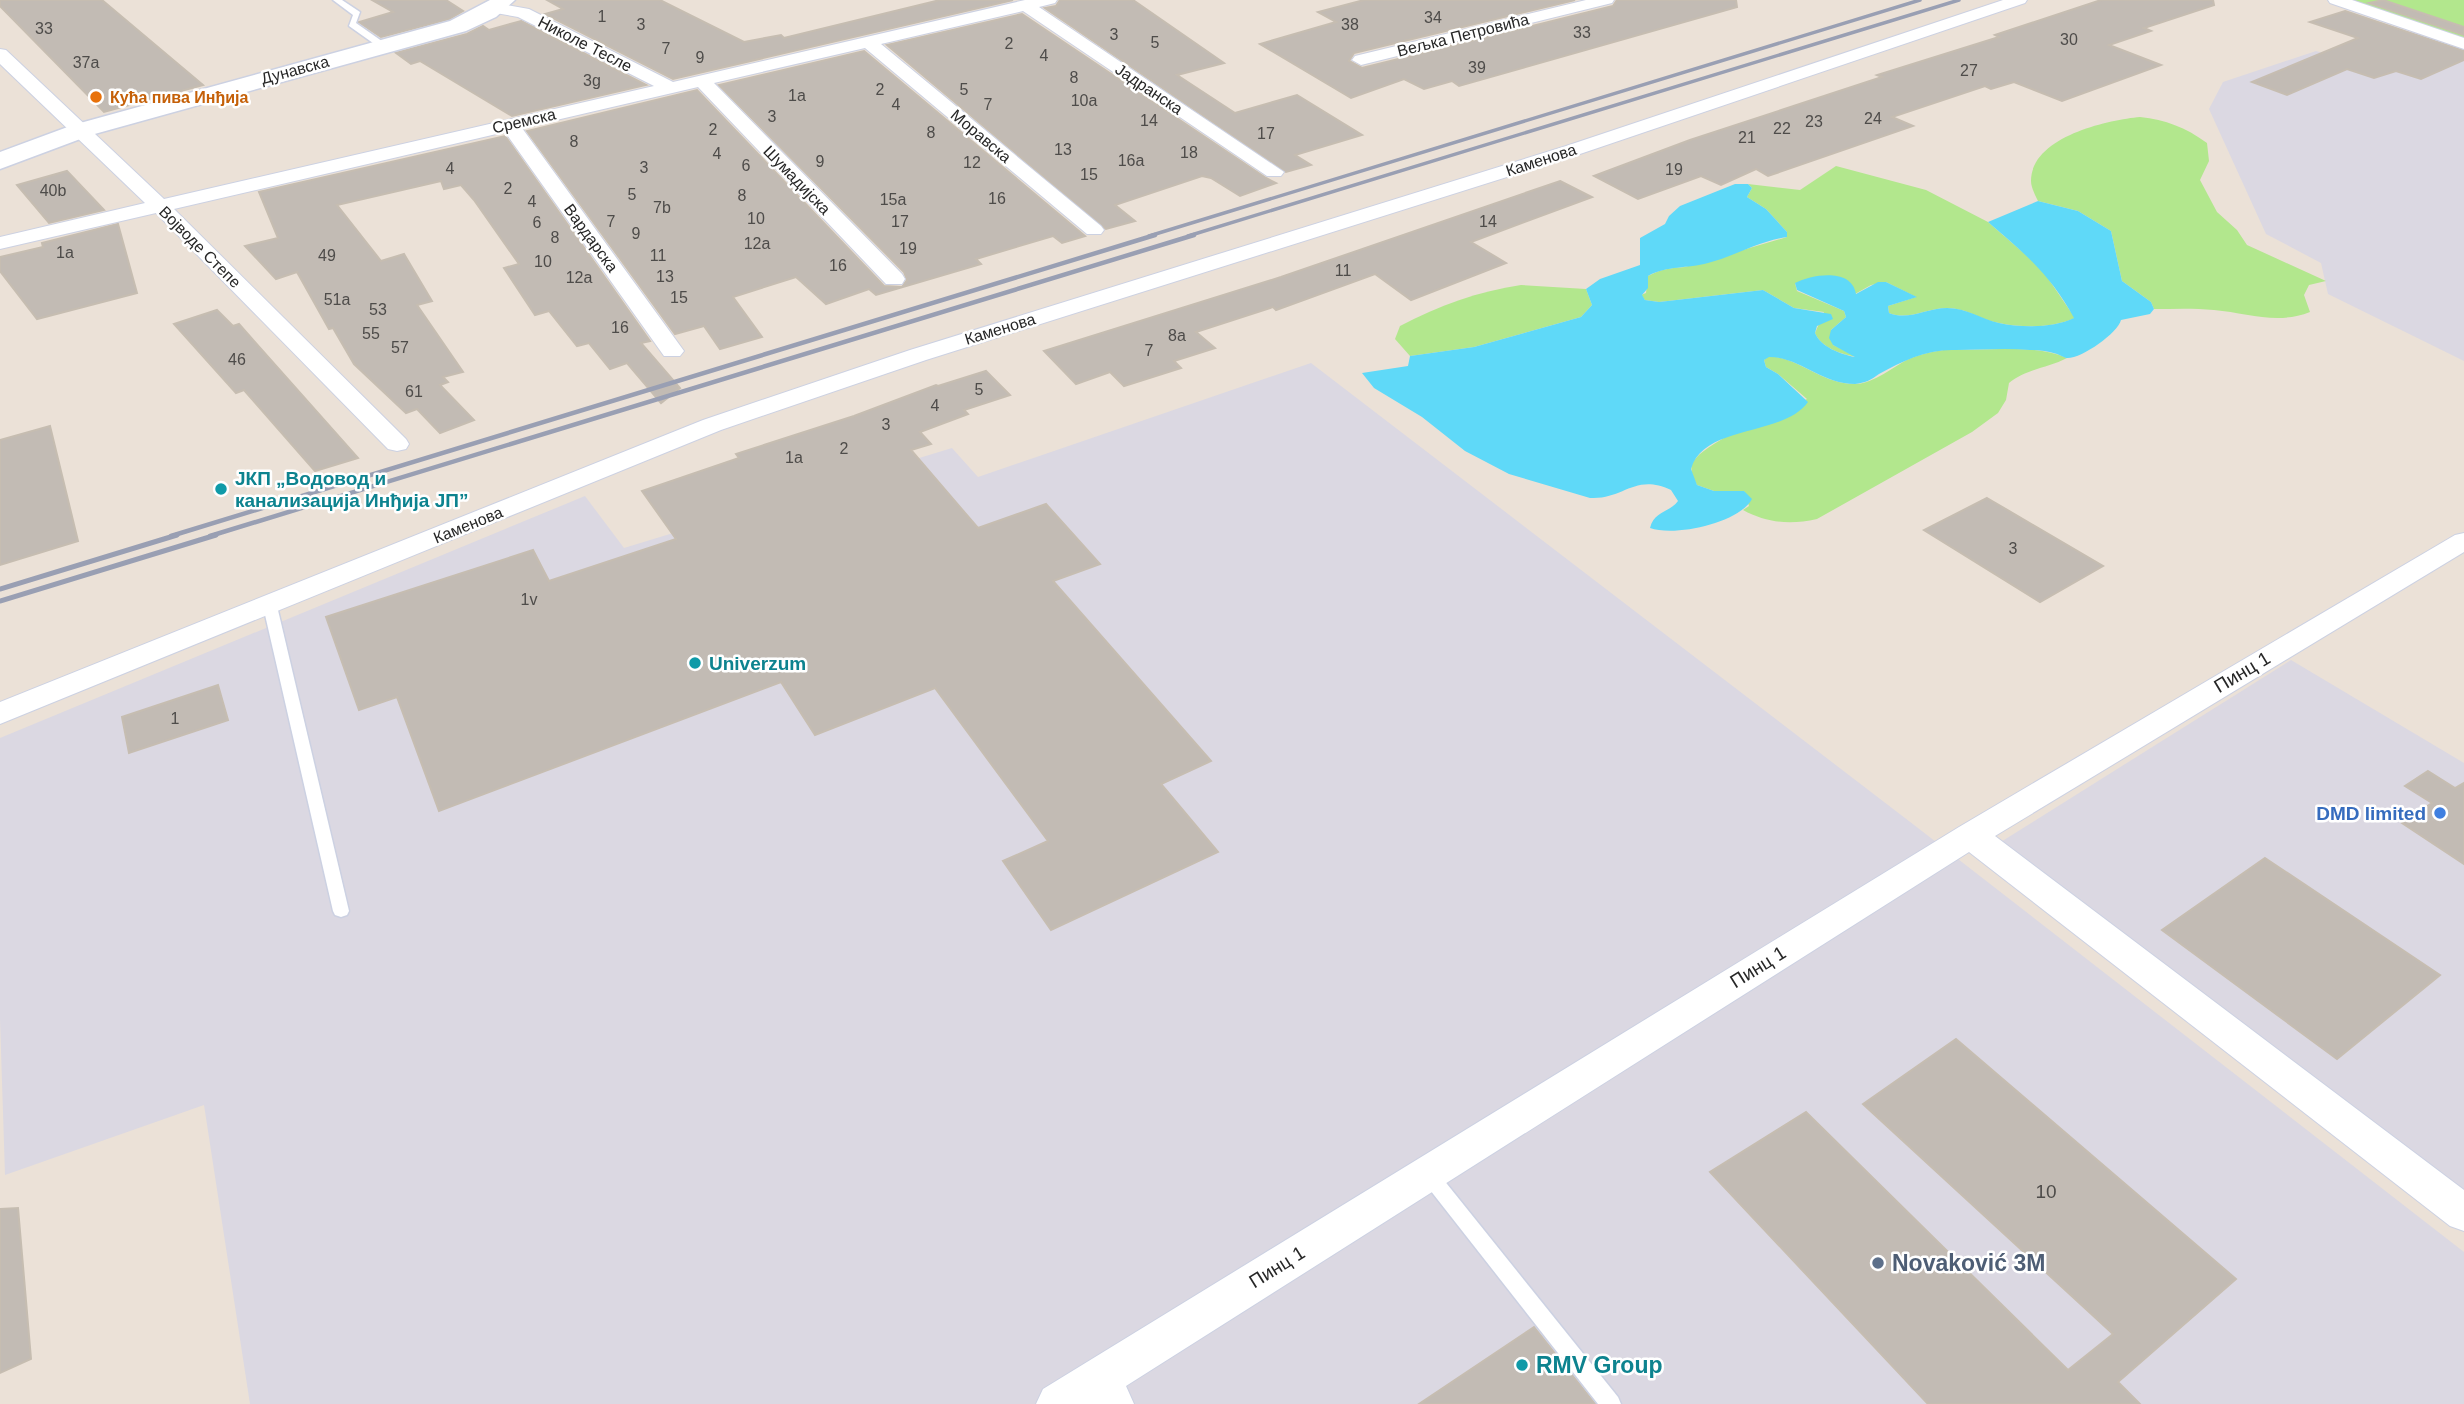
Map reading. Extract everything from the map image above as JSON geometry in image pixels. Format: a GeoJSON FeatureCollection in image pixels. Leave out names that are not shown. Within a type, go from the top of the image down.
{"type":"FeatureCollection","features":[{"type":"Feature","properties":{"kind":"main road","name":"Дунавска"},"geometry":{"type":"LineString","coordinates":[[0,161],[82,130],[458,26],[500,4]]}},
{"type":"Feature","properties":{"kind":"street","name":"Сремска"},"geometry":{"type":"LineString","coordinates":[[0,243],[1049,0]]}},
{"type":"Feature","properties":{"kind":"street","name":"Вељка Петровића"},"geometry":{"type":"LineString","coordinates":[[1361,60],[1606,0]]}},
{"type":"Feature","properties":{"kind":"street","name":"Каменова"},"geometry":{"type":"LineString","coordinates":[[0,714],[712,425],[918,355],[1573,150],[2020,0]]}},
{"type":"Feature","properties":{"kind":"street"},"geometry":{"type":"LineString","coordinates":[[2336,0],[2464,44]]}},
{"type":"Feature","properties":{"kind":"street","name":"Николе Тесле"},"geometry":{"type":"LineString","coordinates":[[500,4],[671,88]]}},
{"type":"Feature","properties":{"kind":"street","name":"Јадранска"},"geometry":{"type":"LineString","coordinates":[[1025,5],[1274,172]]}},
{"type":"Feature","properties":{"kind":"street","name":"Моравска"},"geometry":{"type":"LineString","coordinates":[[868,42],[1094,230]]}},
{"type":"Feature","properties":{"kind":"street","name":"Војводе Степе"},"geometry":{"type":"LineString","coordinates":[[0,54],[161,207],[397,444]]}},
{"type":"Feature","properties":{"kind":"street","name":"Шумадијска"},"geometry":{"type":"LineString","coordinates":[[701,80],[894,279]]}},
{"type":"Feature","properties":{"kind":"street","name":"Вардарска"},"geometry":{"type":"LineString","coordinates":[[510,125],[672,351]]}},
{"type":"Feature","properties":{"kind":"street","name":"Пинц 1"},"geometry":{"type":"LineString","coordinates":[[1087,1397],[1428,1173],[1970,835],[2464,541]]}},
{"type":"Feature","properties":{"kind":"street"},"geometry":{"type":"LineString","coordinates":[[1970,835],[2464,1213]]}},
{"type":"Feature","properties":{"kind":"lane"},"geometry":{"type":"LineString","coordinates":[[337,0],[357,14],[352,24],[383,46]]}},
{"type":"Feature","properties":{"kind":"lane"},"geometry":{"type":"LineString","coordinates":[[270,606],[341,911]]}},
{"type":"Feature","properties":{"kind":"lane"},"geometry":{"type":"LineString","coordinates":[[1428,1173],[1611,1404]]}},
{"type":"Feature","properties":{"kind":"shaded area"},"geometry":{"type":"Polygon","coordinates":[[[2414,31],[2464,48],[2464,361],[2328,294],[2321,263],[2266,234],[2209,109],[2223,82],[2316,51],[2345,60],[2414,31]]]}},
{"type":"Feature","properties":{"kind":"shaded area"},"geometry":{"type":"Polygon","coordinates":[[[1311,363],[1918,828],[2464,1252],[2464,1404],[250,1404],[204,1105],[5,1175],[0,1019],[0,738],[585,496],[624,548],[952,448],[978,477],[1311,363]]]}},
{"type":"Feature","properties":{"kind":"shaded area"},"geometry":{"type":"Polygon","coordinates":[[[2291,660],[2464,763],[2464,1206],[1988,850],[2291,660]]]}},
{"type":"Feature","properties":{"kind":"green space"},"geometry":{"type":"Polygon","coordinates":[[[2344,0],[2464,0],[2464,41],[2344,0]]]}},
{"type":"Feature","properties":{"kind":"green space"},"geometry":{"type":"Polygon","coordinates":[[[2140,117],[2175,125],[2207,143],[2209,161],[2200,180],[2217,212],[2237,230],[2247,245],[2326,281],[2309,285],[2304,295],[2310,312],[2274,318],[2206,309],[2154,309],[2151,302],[2122,281],[2111,231],[2078,211],[2038,201],[2031,181],[2034,166],[2043,153],[2057,142],[2091,127],[2140,117]]]}},
{"type":"Feature","properties":{"kind":"green space"},"geometry":{"type":"Polygon","coordinates":[[[1836,166],[1926,190],[1988,222],[2041,268],[2075,318],[2057,324],[2028,326],[2008,325],[1947,308],[1896,315],[1889,313],[1888,306],[1916,297],[1886,282],[1871,285],[1855,294],[1795,283],[1797,291],[1844,311],[1846,317],[1831,330],[1833,345],[1858,357],[1833,350],[1818,338],[1815,333],[1824,312],[1794,308],[1763,290],[1659,302],[1645,300],[1641,295],[1646,293],[1648,276],[1657,272],[1685,267],[1787,237],[1787,232],[1766,209],[1747,197],[1752,188],[1748,184],[1800,190],[1836,166]]]}},
{"type":"Feature","properties":{"kind":"green space"},"geometry":{"type":"Polygon","coordinates":[[[1521,285],[1586,289],[1592,305],[1581,317],[1474,347],[1410,356],[1395,339],[1400,326],[1429,312],[1474,295],[1521,285]]]}},
{"type":"Feature","properties":{"kind":"green space"},"geometry":{"type":"Polygon","coordinates":[[[1951,349],[2025,349],[2054,353],[2067,358],[2009,383],[2006,400],[1998,413],[1972,432],[1817,519],[1788,522],[1761,518],[1743,510],[1749,506],[1744,491],[1714,491],[1697,485],[1692,464],[1699,455],[1744,427],[1807,399],[1766,367],[1764,360],[1769,356],[1791,361],[1833,380],[1856,384],[1877,378],[1914,357],[1951,349]]]}},
{"type":"Feature","properties":{"kind":"water"},"geometry":{"type":"Polygon","coordinates":[[[1735,184],[1748,184],[1752,188],[1747,197],[1766,209],[1787,232],[1787,237],[1708,263],[1670,269],[1648,276],[1648,288],[1642,295],[1645,300],[1659,302],[1763,290],[1794,308],[1831,314],[1833,319],[1817,326],[1815,333],[1826,346],[1855,357],[1833,345],[1829,338],[1831,330],[1846,317],[1844,311],[1797,290],[1795,283],[1812,277],[1831,275],[1847,280],[1856,294],[1878,282],[1886,282],[1917,297],[1888,306],[1889,313],[1896,315],[1947,308],[2008,325],[2057,324],[2074,318],[2056,289],[2014,244],[1988,222],[2038,201],[2078,211],[2111,231],[2122,281],[2151,302],[2154,309],[2150,314],[2121,320],[2113,332],[2089,350],[2066,358],[2036,350],[1935,351],[1897,365],[1868,381],[1855,384],[1832,380],[1791,361],[1769,357],[1764,360],[1766,367],[1778,374],[1808,402],[1781,421],[1727,437],[1711,444],[1699,455],[1691,469],[1697,485],[1714,491],[1744,491],[1752,499],[1745,508],[1721,521],[1675,531],[1650,528],[1658,515],[1678,501],[1671,490],[1648,484],[1602,498],[1590,498],[1509,474],[1465,451],[1422,417],[1374,388],[1362,373],[1408,366],[1410,356],[1474,347],[1581,317],[1592,305],[1586,289],[1600,279],[1640,265],[1640,238],[1665,224],[1680,206],[1735,184]]]}},
{"type":"Feature","properties":{"kind":"building"},"geometry":{"type":"Polygon","coordinates":[[[0,0],[102,0],[203,85],[104,112],[0,6],[0,0]]]}},
{"type":"Feature","properties":{"kind":"building"},"geometry":{"type":"Polygon","coordinates":[[[372,0],[446,0],[463,11],[449,19],[381,37],[359,22],[393,12],[372,0]]]}},
{"type":"Feature","properties":{"kind":"building"},"geometry":{"type":"Polygon","coordinates":[[[547,0],[660,0],[744,42],[781,35],[784,38],[940,0],[1013,0],[673,79],[545,14],[563,9],[547,0]]]}},
{"type":"Feature","properties":{"kind":"building"},"geometry":{"type":"Polygon","coordinates":[[[1060,0],[1133,0],[1224,63],[1177,75],[1235,113],[1297,95],[1362,135],[1295,155],[1311,165],[1286,172],[1045,8],[1056,6],[1060,0]]]}},
{"type":"Feature","properties":{"kind":"building"},"geometry":{"type":"Polygon","coordinates":[[[1364,0],[1575,0],[1354,53],[1349,61],[1362,68],[1613,6],[1617,0],[1736,0],[1737,7],[1459,86],[1452,81],[1424,89],[1404,79],[1351,98],[1260,44],[1336,22],[1318,12],[1364,0]]]}},
{"type":"Feature","properties":{"kind":"building"},"geometry":{"type":"Polygon","coordinates":[[[2101,0],[2213,0],[2214,5],[2144,28],[2151,31],[2109,45],[2161,65],[2062,101],[2014,82],[1991,89],[1985,86],[1892,117],[1913,126],[1768,176],[1756,169],[1721,185],[1701,176],[1638,199],[1594,176],[1690,140],[1882,77],[1877,75],[1999,37],[1995,35],[2101,0]]]}},
{"type":"Feature","properties":{"kind":"building"},"geometry":{"type":"Polygon","coordinates":[[[2383,0],[2464,27],[2464,35],[2369,3],[2383,0]]]}},
{"type":"Feature","properties":{"kind":"building"},"geometry":{"type":"Polygon","coordinates":[[[2345,11],[2464,51],[2464,60],[2421,79],[2396,71],[2374,78],[2347,69],[2287,95],[2252,82],[2358,38],[2310,22],[2345,11]]]}},
{"type":"Feature","properties":{"kind":"building"},"geometry":{"type":"Polygon","coordinates":[[[1022,14],[1276,183],[1240,196],[1211,178],[1202,176],[1115,205],[1135,221],[1106,229],[887,45],[1022,14]]]}},
{"type":"Feature","properties":{"kind":"building"},"geometry":{"type":"Polygon","coordinates":[[[521,21],[646,85],[512,116],[420,61],[411,64],[396,53],[467,34],[483,26],[489,30],[521,21]]]}},
{"type":"Feature","properties":{"kind":"building"},"geometry":{"type":"Polygon","coordinates":[[[864,51],[1085,236],[1062,243],[1053,236],[976,259],[981,264],[876,295],[869,289],[826,304],[796,277],[733,297],[762,337],[720,349],[704,326],[675,334],[527,131],[697,90],[884,286],[902,287],[907,280],[904,272],[719,85],[864,51]]]}},
{"type":"Feature","properties":{"kind":"building"},"geometry":{"type":"Polygon","coordinates":[[[505,136],[650,341],[641,343],[680,388],[661,403],[627,363],[610,369],[589,343],[577,346],[549,311],[535,315],[504,268],[519,264],[461,185],[444,189],[441,181],[337,205],[381,261],[404,254],[432,301],[417,305],[463,372],[443,377],[448,382],[440,385],[474,420],[440,433],[417,409],[406,413],[354,364],[333,328],[329,329],[297,272],[276,279],[245,246],[278,238],[259,192],[505,136]]]}},
{"type":"Feature","properties":{"kind":"building"},"geometry":{"type":"Polygon","coordinates":[[[67,171],[104,210],[49,223],[17,185],[67,171]]]}},
{"type":"Feature","properties":{"kind":"building"},"geometry":{"type":"Polygon","coordinates":[[[1560,181],[1592,197],[1471,242],[1506,263],[1411,300],[1375,274],[1276,310],[1273,307],[1196,332],[1215,348],[1174,361],[1181,368],[1124,386],[1110,372],[1076,384],[1044,351],[1281,277],[1560,181]]]}},
{"type":"Feature","properties":{"kind":"building"},"geometry":{"type":"Polygon","coordinates":[[[118,224],[137,293],[37,319],[0,271],[0,257],[43,247],[42,243],[118,224]]]}},
{"type":"Feature","properties":{"kind":"building"},"geometry":{"type":"Polygon","coordinates":[[[217,310],[233,326],[239,324],[358,458],[315,471],[244,390],[236,393],[174,324],[217,310]]]}},
{"type":"Feature","properties":{"kind":"building"},"geometry":{"type":"Polygon","coordinates":[[[986,371],[1010,395],[964,410],[968,414],[920,432],[931,444],[911,450],[978,528],[1046,504],[1100,564],[1053,581],[1211,761],[1161,784],[1218,852],[1051,930],[1003,861],[1048,841],[935,688],[815,735],[781,682],[439,811],[397,697],[359,710],[326,617],[533,550],[549,581],[676,539],[642,491],[739,458],[736,454],[854,416],[936,385],[986,371]]]}},
{"type":"Feature","properties":{"kind":"building"},"geometry":{"type":"Polygon","coordinates":[[[50,426],[78,541],[0,565],[0,440],[50,426]]]}},
{"type":"Feature","properties":{"kind":"building"},"geometry":{"type":"Polygon","coordinates":[[[1987,498],[2103,566],[2040,602],[1924,530],[1987,498]]]}},
{"type":"Feature","properties":{"kind":"building"},"geometry":{"type":"Polygon","coordinates":[[[218,685],[228,720],[129,753],[122,717],[218,685]]]}},
{"type":"Feature","properties":{"kind":"building","name":"DMD limited"},"geometry":{"type":"Polygon","coordinates":[[[2428,771],[2455,788],[2464,783],[2464,864],[2402,823],[2432,803],[2405,786],[2428,771]]]}},
{"type":"Feature","properties":{"kind":"building"},"geometry":{"type":"Polygon","coordinates":[[[2265,858],[2440,975],[2337,1059],[2162,930],[2265,858]]]}},
{"type":"Feature","properties":{"kind":"building"},"geometry":{"type":"Polygon","coordinates":[[[1956,1039],[2236,1279],[2118,1382],[2140,1404],[1928,1404],[1710,1172],[1806,1112],[2068,1370],[2113,1334],[1863,1104],[1956,1039]]]}},
{"type":"Feature","properties":{"kind":"building"},"geometry":{"type":"Polygon","coordinates":[[[18,1208],[31,1359],[0,1373],[0,1209],[18,1208]]]}},
{"type":"Feature","properties":{"kind":"building","name":"RMV Group"},"geometry":{"type":"Polygon","coordinates":[[[1534,1327],[1595,1404],[1419,1404],[1534,1327]]]}},
{"type":"Feature","properties":{"kind":"railway"},"geometry":{"type":"LineString","coordinates":[[1149,236],[1920,0]]}},
{"type":"Feature","properties":{"kind":"railway"},"geometry":{"type":"LineString","coordinates":[[1188,236],[1959,0]]}},
{"type":"Feature","properties":{"kind":"railway"},"geometry":{"type":"LineString","coordinates":[[171,536],[1155,235]]}},
{"type":"Feature","properties":{"kind":"railway"},"geometry":{"type":"LineString","coordinates":[[210,536],[1194,235]]}},
{"type":"Feature","properties":{"kind":"railway"},"geometry":{"type":"LineString","coordinates":[[0,589],[177,535]]}},
{"type":"Feature","properties":{"kind":"railway"},"geometry":{"type":"LineString","coordinates":[[0,601],[216,535]]}},
{"type":"Feature","properties":{"kind":"place","name":"Кућа пива Инђија"},"geometry":{"type":"Point","coordinates":[96,97]}},
{"type":"Feature","properties":{"kind":"place","name":"ЈКП „Водовод и канализација Инђија ЈП”"},"geometry":{"type":"Point","coordinates":[221,489]}},
{"type":"Feature","properties":{"kind":"place","name":"Univerzum"},"geometry":{"type":"Point","coordinates":[695,663]}},
{"type":"Feature","properties":{"kind":"place","name":"DMD limited"},"geometry":{"type":"Point","coordinates":[2440,813]}},
{"type":"Feature","properties":{"kind":"place","name":"Novaković 3M"},"geometry":{"type":"Point","coordinates":[1878,1263]}},
{"type":"Feature","properties":{"kind":"place","name":"RMV Group"},"geometry":{"type":"Point","coordinates":[1522,1365]}}]}
